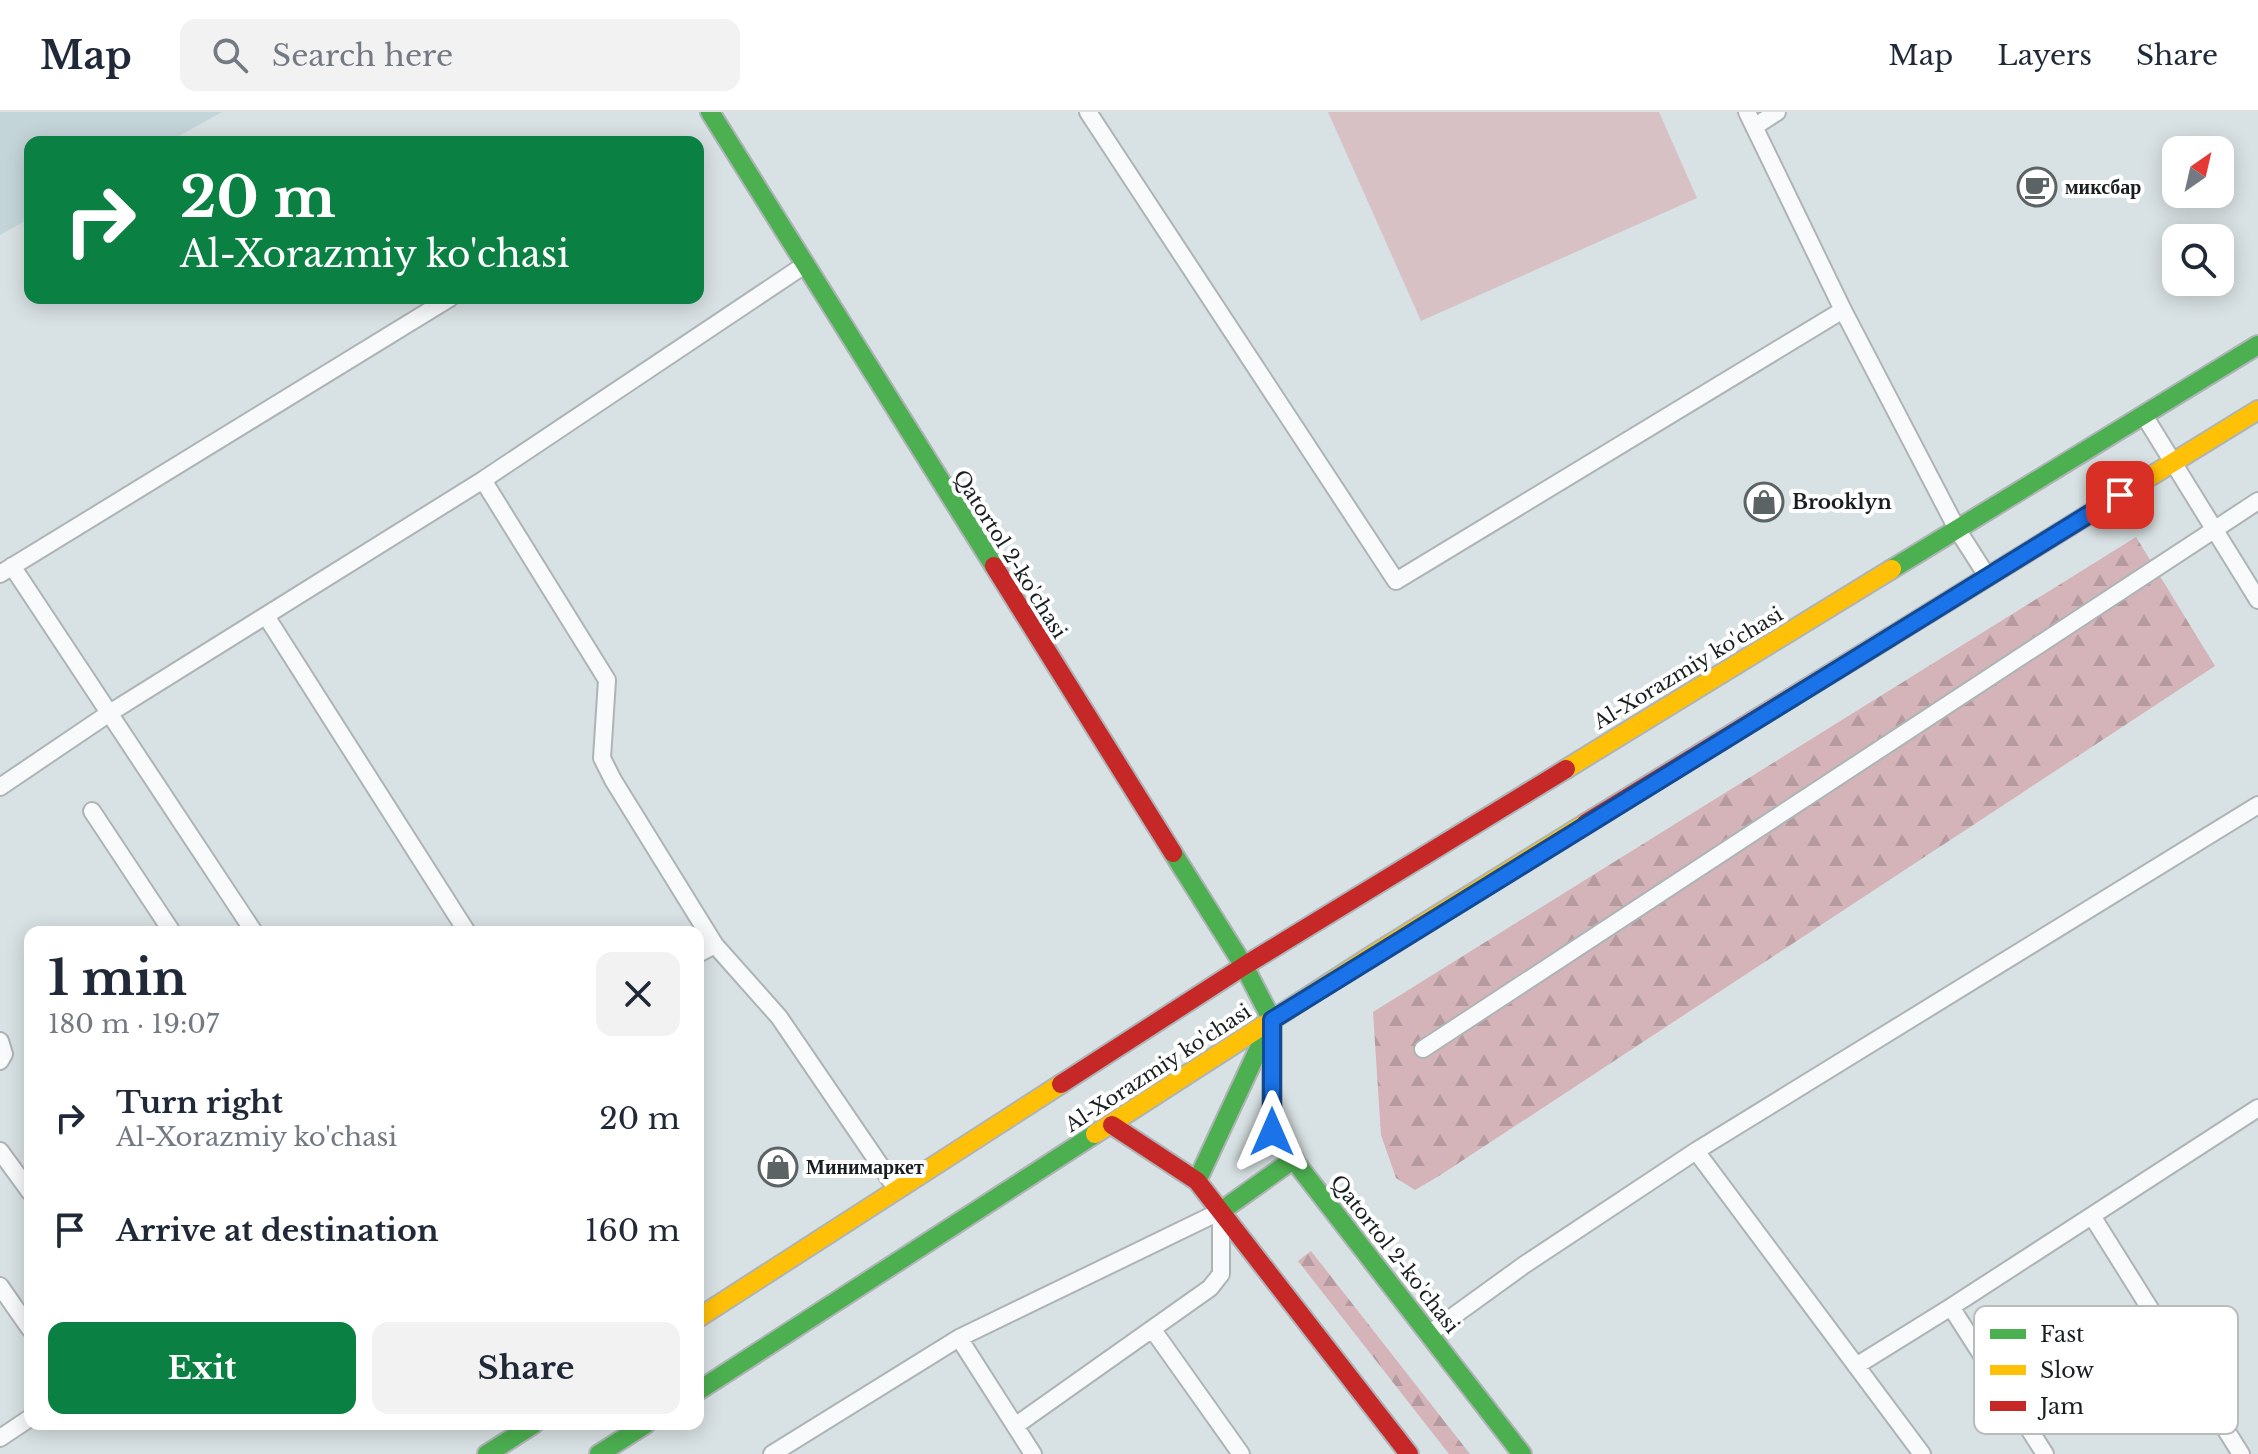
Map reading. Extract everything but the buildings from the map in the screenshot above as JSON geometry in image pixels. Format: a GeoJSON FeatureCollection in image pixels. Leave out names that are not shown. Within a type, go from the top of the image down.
{"type":"FeatureCollection","features":[{"type":"Feature","properties":{"kind":"main road","name":"Qatortol 2-ko'chasi"},"geometry":{"type":"LineString","coordinates":[[710,112],[715,136],[803,266],[1244,966],[1272,1020],[1272,1132],[1522,1454]]}},
{"type":"Feature","properties":{"kind":"main road","name":"Al-Xorazmiy ko'chasi"},"geometry":{"type":"LineString","coordinates":[[704,1314],[1244,966],[2258,345]]}},
{"type":"Feature","properties":{"kind":"main road","name":"Al-Xorazmiy ko'chasi"},"geometry":{"type":"LineString","coordinates":[[704,1387],[1272,1020],[2258,410]]}},
{"type":"Feature","properties":{"kind":"main road"},"geometry":{"type":"LineString","coordinates":[[1197,1181],[1272,1020],[1229,1021]]}},
{"type":"Feature","properties":{"kind":"main road"},"geometry":{"type":"LineString","coordinates":[[1157,1022],[1200,1021]]}},
{"type":"Feature","properties":{"kind":"main road"},"geometry":{"type":"LineString","coordinates":[[1112,1125],[1197,1181],[1409,1454]]}},
{"type":"Feature","properties":{"kind":"main road"},"geometry":{"type":"LineString","coordinates":[[1221,1211],[1294,1159]]}},
{"type":"Feature","properties":{"kind":"main road"},"geometry":{"type":"LineString","coordinates":[[487,1454],[525,1430]]}},
{"type":"Feature","properties":{"kind":"main road"},"geometry":{"type":"LineString","coordinates":[[599,1454],[637,1430]]}},
{"type":"Feature","properties":{"kind":"lane"},"geometry":{"type":"LineString","coordinates":[[1088,112],[1396,581],[1843,310]]}},
{"type":"Feature","properties":{"kind":"lane"},"geometry":{"type":"LineString","coordinates":[[1777,112],[1751,119],[1843,310],[1957,529],[1988,577]]}},
{"type":"Feature","properties":{"kind":"lane"},"geometry":{"type":"LineString","coordinates":[[0,787],[108,714],[483,480],[803,266]]}},
{"type":"Feature","properties":{"kind":"lane"},"geometry":{"type":"LineString","coordinates":[[250,926],[108,714],[6,570],[440,304]]}},
{"type":"Feature","properties":{"kind":"lane"},"geometry":{"type":"LineString","coordinates":[[2143,415],[2258,600]]}},
{"type":"Feature","properties":{"kind":"lane"},"geometry":{"type":"LineString","coordinates":[[483,480],[607,680],[602,758],[704,926]]}},
{"type":"Feature","properties":{"kind":"lane"},"geometry":{"type":"LineString","coordinates":[[1423,1049],[2258,501]]}},
{"type":"Feature","properties":{"kind":"lane"},"geometry":{"type":"LineString","coordinates":[[266,616],[463,926]]}},
{"type":"Feature","properties":{"kind":"lane"},"geometry":{"type":"LineString","coordinates":[[1429,1334],[1524,1265],[1696,1151],[2258,805]]}},
{"type":"Feature","properties":{"kind":"lane"},"geometry":{"type":"LineString","coordinates":[[92,811],[168,926]]}},
{"type":"Feature","properties":{"kind":"lane"},"geometry":{"type":"LineString","coordinates":[[704,927],[715,945],[779,1017],[885,1177],[897,1190]]}},
{"type":"Feature","properties":{"kind":"lane"},"geometry":{"type":"LineString","coordinates":[[704,951],[715,945]]}},
{"type":"Feature","properties":{"kind":"lane"},"geometry":{"type":"LineString","coordinates":[[0,1041],[4,1054],[0,1061]]}},
{"type":"Feature","properties":{"kind":"lane"},"geometry":{"type":"LineString","coordinates":[[1856,1366],[2258,1108]]}},
{"type":"Feature","properties":{"kind":"lane"},"geometry":{"type":"LineString","coordinates":[[0,1151],[24,1184]]}},
{"type":"Feature","properties":{"kind":"lane"},"geometry":{"type":"LineString","coordinates":[[1696,1151],[1922,1454]]}},
{"type":"Feature","properties":{"kind":"lane"},"geometry":{"type":"LineString","coordinates":[[772,1454],[959,1338],[1221,1211],[1221,1274],[1210,1288],[1015,1426]]}},
{"type":"Feature","properties":{"kind":"lane"},"geometry":{"type":"LineString","coordinates":[[2092,1216],[2148,1306]]}},
{"type":"Feature","properties":{"kind":"lane"},"geometry":{"type":"LineString","coordinates":[[0,1286],[24,1320]]}},
{"type":"Feature","properties":{"kind":"lane"},"geometry":{"type":"LineString","coordinates":[[1951,1307],[1974,1343]]}},
{"type":"Feature","properties":{"kind":"lane"},"geometry":{"type":"LineString","coordinates":[[1153,1330],[1241,1454]]}},
{"type":"Feature","properties":{"kind":"lane"},"geometry":{"type":"LineString","coordinates":[[959,1338],[1033,1454]]}},
{"type":"Feature","properties":{"kind":"lane"},"geometry":{"type":"LineString","coordinates":[[0,1438],[24,1422]]}},
{"type":"Feature","properties":{"kind":"lane"},"geometry":{"type":"LineString","coordinates":[[2032,1434],[2045,1454]]}},
{"type":"Feature","properties":{"kind":"lane"},"geometry":{"type":"LineString","coordinates":[[2228,1434],[2241,1454]]}},
{"type":"Feature","properties":{"kind":"shaded area"},"geometry":{"type":"Polygon","coordinates":[[[0,112],[222,112],[179,136],[24,136],[24,221],[0,235],[0,112]]]}},
{"type":"Feature","properties":{"kind":"shaded area"},"geometry":{"type":"Polygon","coordinates":[[[1328,112],[1659,112],[1697,198],[1421,321],[1328,112]]]}},
{"type":"Feature","properties":{"kind":"green space"},"geometry":{"type":"Polygon","coordinates":[[[2136,537],[2215,666],[1439,1176],[1415,1190],[1396,1178],[1381,1135],[1373,1012],[2136,537]]]}},
{"type":"Feature","properties":{"kind":"green space"},"geometry":{"type":"Polygon","coordinates":[[[1311,1251],[1470,1454],[1449,1454],[1298,1261],[1311,1251]]]}},
{"type":"Feature","properties":{"kind":"traffic: fast"},"geometry":{"type":"LineString","coordinates":[[710,112],[994,566]]}},
{"type":"Feature","properties":{"kind":"traffic: fast"},"geometry":{"type":"LineString","coordinates":[[1892,569],[2258,345]]}},
{"type":"Feature","properties":{"kind":"traffic: fast"},"geometry":{"type":"LineString","coordinates":[[1173,853],[1244,966],[1272,1020],[1272,1132],[1522,1454]]}},
{"type":"Feature","properties":{"kind":"traffic: fast"},"geometry":{"type":"LineString","coordinates":[[1197,1181],[1266,1033]]}},
{"type":"Feature","properties":{"kind":"traffic: fast"},"geometry":{"type":"LineString","coordinates":[[704,1387],[1095,1134]]}},
{"type":"Feature","properties":{"kind":"traffic: fast"},"geometry":{"type":"LineString","coordinates":[[1221,1211],[1294,1159]]}},
{"type":"Feature","properties":{"kind":"traffic: fast"},"geometry":{"type":"LineString","coordinates":[[487,1454],[525,1430]]}},
{"type":"Feature","properties":{"kind":"traffic: fast"},"geometry":{"type":"LineString","coordinates":[[599,1454],[637,1430]]}},
{"type":"Feature","properties":{"kind":"traffic: slow"},"geometry":{"type":"LineString","coordinates":[[1890,637],[2258,410]]}},
{"type":"Feature","properties":{"kind":"traffic: slow"},"geometry":{"type":"LineString","coordinates":[[1566,769],[1892,569]]}},
{"type":"Feature","properties":{"kind":"traffic: slow"},"geometry":{"type":"LineString","coordinates":[[1095,1134],[1374,954],[1586,823]]}},
{"type":"Feature","properties":{"kind":"traffic: slow"},"geometry":{"type":"LineString","coordinates":[[704,1314],[1061,1084]]}},
{"type":"Feature","properties":{"kind":"traffic: jam"},"geometry":{"type":"LineString","coordinates":[[994,566],[1173,853]]}},
{"type":"Feature","properties":{"kind":"traffic: jam"},"geometry":{"type":"LineString","coordinates":[[1586,823],[1890,637]]}},
{"type":"Feature","properties":{"kind":"traffic: jam"},"geometry":{"type":"LineString","coordinates":[[1061,1084],[1244,966],[1566,769]]}},
{"type":"Feature","properties":{"kind":"traffic: jam"},"geometry":{"type":"LineString","coordinates":[[1112,1125],[1197,1181],[1409,1454]]}},
{"type":"Feature","properties":{"kind":"place","name":"миксбар"},"geometry":{"type":"Point","coordinates":[2037,187]}},
{"type":"Feature","properties":{"kind":"place","name":"Brooklyn"},"geometry":{"type":"Point","coordinates":[1764,502]}},
{"type":"Feature","properties":{"kind":"place","name":"Минимаркет"},"geometry":{"type":"Point","coordinates":[778,1167]}},
{"type":"Feature","properties":{"kind":"route"},"geometry":{"type":"LineString","coordinates":[[1272,1132],[1272,1020],[1374,954],[2120,495]]}}]}
